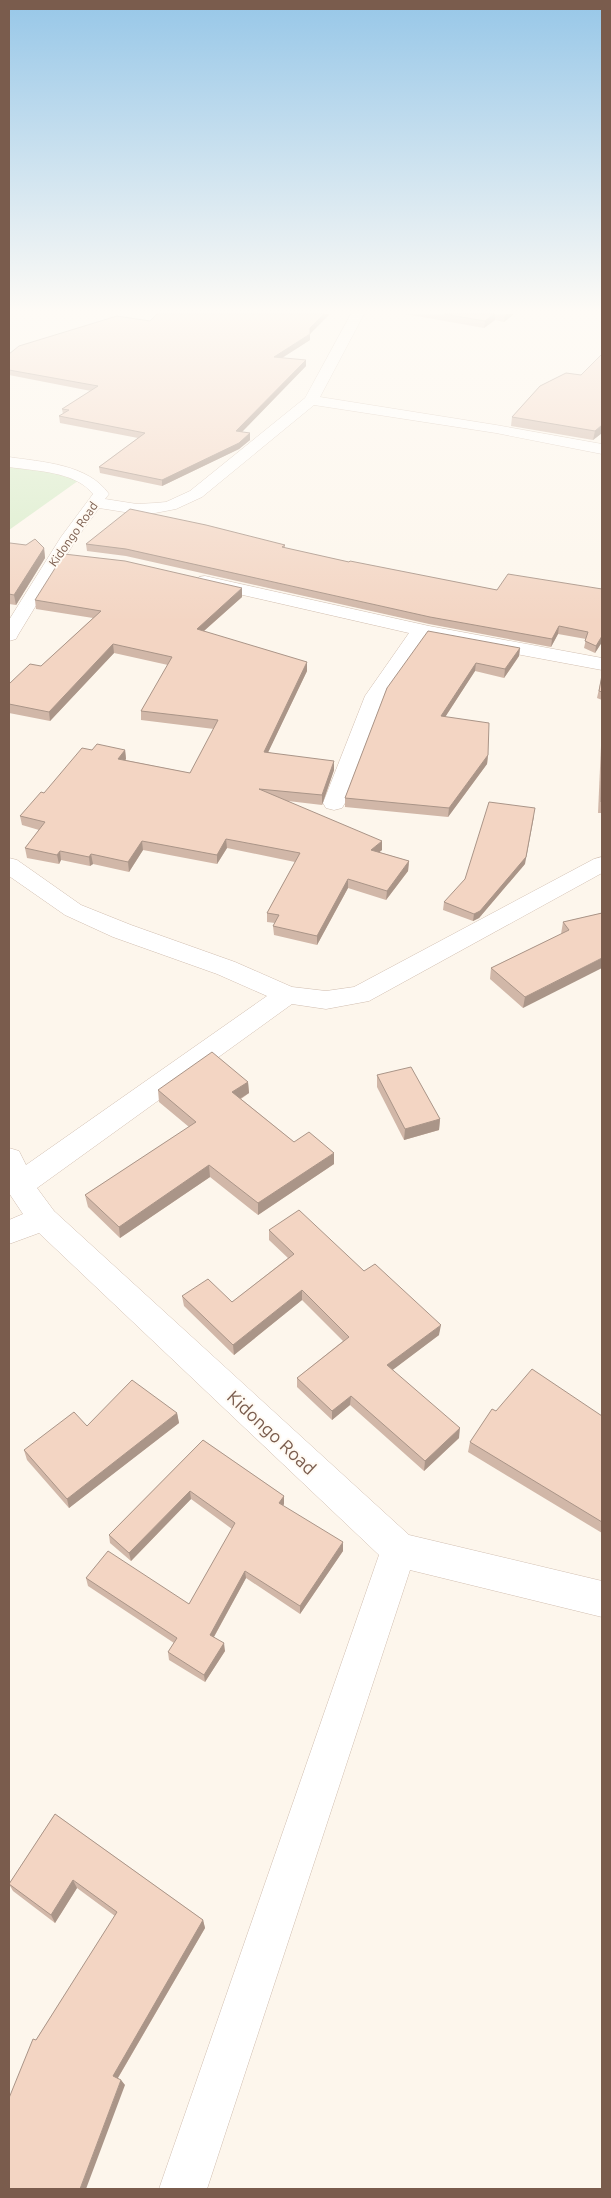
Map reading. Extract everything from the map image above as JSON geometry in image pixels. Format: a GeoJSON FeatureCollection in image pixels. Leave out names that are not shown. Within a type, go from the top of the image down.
{"type":"FeatureCollection","features":[{"type":"Feature","properties":{"kind":"street"},"geometry":{"type":"LineString","coordinates":[[96,503],[137,509],[170,506],[196,494],[291,417]]}},
{"type":"Feature","properties":{"kind":"street"},"geometry":{"type":"LineString","coordinates":[[417,417],[602,449]]}},
{"type":"Feature","properties":{"kind":"street","name":"Kidongo Road"},"geometry":{"type":"LineString","coordinates":[[9,462],[83,478],[97,487],[101,494],[59,554],[9,635]]}},
{"type":"Feature","properties":{"kind":"street"},"geometry":{"type":"LineString","coordinates":[[59,554],[78,556]]}},
{"type":"Feature","properties":{"kind":"street"},"geometry":{"type":"LineString","coordinates":[[192,578],[420,630],[602,664]]}},
{"type":"Feature","properties":{"kind":"street"},"geometry":{"type":"LineString","coordinates":[[334,803],[375,696],[420,630]]}},
{"type":"Feature","properties":{"kind":"street"},"geometry":{"type":"LineString","coordinates":[[9,865],[73,910],[122,932],[226,968],[287,994],[326,1000],[360,995],[602,864]]}},
{"type":"Feature","properties":{"kind":"street"},"geometry":{"type":"LineString","coordinates":[[14,1172],[287,994]]}},
{"type":"Feature","properties":{"kind":"street","name":"Kidongo Road"},"geometry":{"type":"LineString","coordinates":[[14,1172],[43,1219],[399,1550],[602,1599]]}},
{"type":"Feature","properties":{"kind":"street"},"geometry":{"type":"LineString","coordinates":[[9,1232],[43,1219]]}},
{"type":"Feature","properties":{"kind":"street"},"geometry":{"type":"LineString","coordinates":[[183,2189],[399,1550]]}},
{"type":"Feature","properties":{"kind":"green space"},"geometry":{"type":"Polygon","coordinates":[[[9,465],[82,478],[9,530],[9,465]]]}},
{"type":"Feature","properties":{"kind":"building"},"geometry":{"type":"Polygon","coordinates":[[[62,417],[250,417],[236,431],[250,433],[239,443],[162,480],[99,467],[145,433],[62,417]]]}},
{"type":"Feature","properties":{"kind":"building"},"geometry":{"type":"Polygon","coordinates":[[[512,417],[602,417],[602,425],[595,431],[512,417]]]}},
{"type":"Feature","properties":{"kind":"building"},"geometry":{"type":"Polygon","coordinates":[[[130,509],[206,525],[285,545],[282,547],[349,562],[497,590],[508,574],[602,589],[602,636],[596,646],[585,641],[588,632],[559,626],[552,639],[430,617],[126,549],[86,544],[130,509]]]}},
{"type":"Feature","properties":{"kind":"building"},"geometry":{"type":"Polygon","coordinates":[[[35,539],[44,548],[14,595],[9,594],[9,544],[26,545],[35,539]]]}},
{"type":"Feature","properties":{"kind":"building"},"geometry":{"type":"Polygon","coordinates":[[[64,554],[125,561],[242,588],[197,629],[307,662],[264,752],[334,761],[322,795],[259,789],[382,841],[371,850],[409,861],[387,891],[348,879],[317,936],[273,926],[279,915],[267,913],[300,853],[226,839],[217,855],[142,841],[128,862],[91,854],[89,857],[60,851],[57,855],[25,848],[45,822],[20,816],[41,792],[44,793],[82,748],[92,750],[97,744],[125,750],[118,759],[190,773],[218,720],[141,711],[172,657],[113,644],[49,712],[9,704],[9,684],[30,664],[41,666],[101,611],[35,600],[64,554]]]}},
{"type":"Feature","properties":{"kind":"building"},"geometry":{"type":"Polygon","coordinates":[[[428,631],[520,648],[505,669],[476,663],[441,716],[489,723],[488,755],[449,808],[345,798],[387,688],[428,631]]]}},
{"type":"Feature","properties":{"kind":"building"},"geometry":{"type":"Polygon","coordinates":[[[602,675],[602,692],[599,691],[602,675]]]}},
{"type":"Feature","properties":{"kind":"building"},"geometry":{"type":"Polygon","coordinates":[[[602,752],[602,802],[601,802],[602,752]]]}},
{"type":"Feature","properties":{"kind":"building"},"geometry":{"type":"Polygon","coordinates":[[[489,802],[535,808],[526,857],[480,911],[474,914],[444,902],[465,879],[489,802]]]}},
{"type":"Feature","properties":{"kind":"building"},"geometry":{"type":"Polygon","coordinates":[[[602,913],[602,958],[525,997],[491,968],[569,930],[563,922],[602,913]]]}},
{"type":"Feature","properties":{"kind":"building"},"geometry":{"type":"Polygon","coordinates":[[[212,1052],[248,1082],[232,1092],[294,1142],[309,1132],[334,1153],[258,1203],[209,1165],[119,1227],[85,1195],[196,1122],[158,1090],[212,1052]]]}},
{"type":"Feature","properties":{"kind":"building"},"geometry":{"type":"Polygon","coordinates":[[[411,1067],[440,1119],[405,1129],[377,1075],[411,1067]]]}},
{"type":"Feature","properties":{"kind":"building"},"geometry":{"type":"Polygon","coordinates":[[[299,1210],[364,1271],[375,1264],[441,1325],[387,1365],[460,1428],[425,1461],[351,1396],[332,1411],[297,1378],[349,1337],[302,1290],[233,1345],[182,1296],[208,1279],[232,1302],[294,1254],[269,1230],[299,1210]]]}},
{"type":"Feature","properties":{"kind":"building"},"geometry":{"type":"Polygon","coordinates":[[[532,1369],[602,1416],[602,1522],[470,1442],[492,1409],[496,1411],[532,1369]]]}},
{"type":"Feature","properties":{"kind":"building"},"geometry":{"type":"Polygon","coordinates":[[[132,1380],[177,1413],[67,1499],[24,1450],[74,1412],[87,1426],[132,1380]]]}},
{"type":"Feature","properties":{"kind":"building"},"geometry":{"type":"Polygon","coordinates":[[[203,1440],[284,1496],[279,1503],[343,1542],[300,1606],[245,1571],[210,1635],[224,1643],[204,1675],[168,1652],[177,1638],[86,1578],[108,1551],[189,1604],[235,1523],[190,1491],[129,1553],[109,1535],[203,1440]]]}},
{"type":"Feature","properties":{"kind":"building"},"geometry":{"type":"Polygon","coordinates":[[[55,1814],[203,1920],[113,2076],[121,2080],[80,2189],[9,2189],[9,2098],[33,2039],[36,2040],[117,1912],[73,1880],[51,1915],[9,1884],[55,1814]]]}}]}
